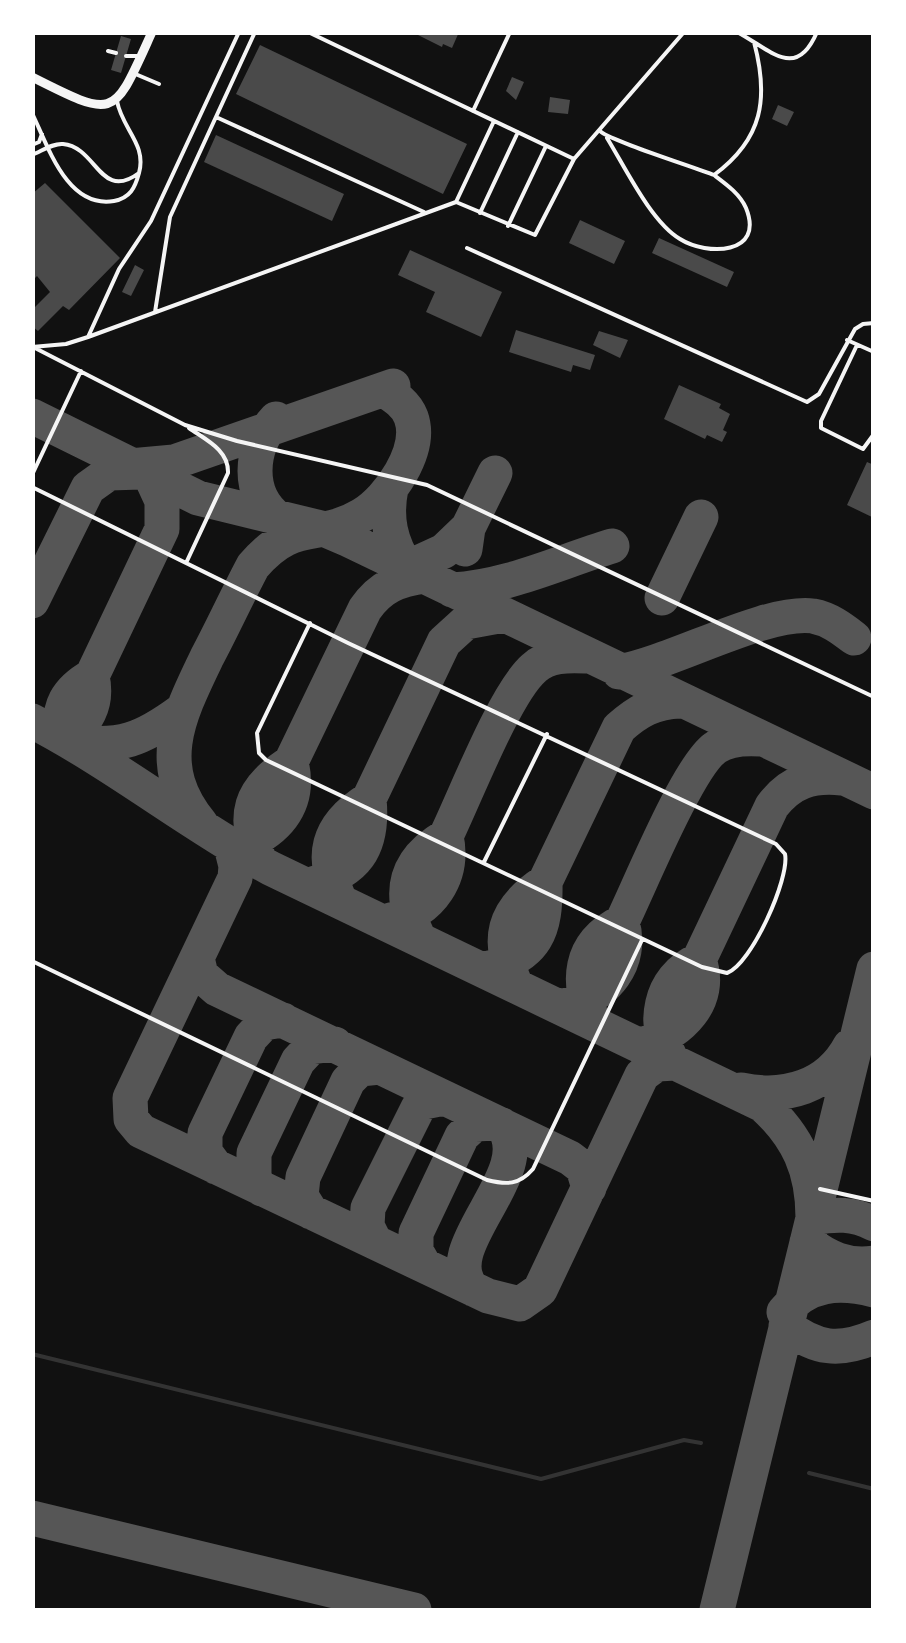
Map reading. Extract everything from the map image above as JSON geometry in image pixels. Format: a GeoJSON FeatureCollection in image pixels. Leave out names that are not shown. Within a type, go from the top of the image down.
{"type":"FeatureCollection","features":[{"type":"Feature","properties":{"kind":"main road"},"geometry":{"type":"LineString","coordinates":[[32,77],[84,103],[99,106],[116,100],[152,32]]}},
{"type":"Feature","properties":{"kind":"lane"},"geometry":{"type":"LineString","coordinates":[[88,337],[120,268],[152,221],[239,32]]}},
{"type":"Feature","properties":{"kind":"lane"},"geometry":{"type":"LineString","coordinates":[[154,312],[170,217],[256,32]]}},
{"type":"Feature","properties":{"kind":"lane"},"geometry":{"type":"LineString","coordinates":[[308,32],[574,159]]}},
{"type":"Feature","properties":{"kind":"lane"},"geometry":{"type":"LineString","coordinates":[[473,111],[510,32]]}},
{"type":"Feature","properties":{"kind":"lane"},"geometry":{"type":"LineString","coordinates":[[34,348],[88,337],[456,202],[535,235],[574,159],[684,32]]}},
{"type":"Feature","properties":{"kind":"lane"},"geometry":{"type":"LineString","coordinates":[[736,32],[794,60],[803,58],[817,32]]}},
{"type":"Feature","properties":{"kind":"lane"},"geometry":{"type":"LineString","coordinates":[[714,175],[732,161],[756,125],[762,103],[762,71],[754,42]]}},
{"type":"Feature","properties":{"kind":"lane"},"geometry":{"type":"LineString","coordinates":[[108,51],[116,53]]}},
{"type":"Feature","properties":{"kind":"lane"},"geometry":{"type":"LineString","coordinates":[[126,56],[141,56]]}},
{"type":"Feature","properties":{"kind":"lane"},"geometry":{"type":"LineString","coordinates":[[133,73],[159,84]]}},
{"type":"Feature","properties":{"kind":"lane"},"geometry":{"type":"LineString","coordinates":[[32,113],[69,182],[90,198],[122,198],[135,188],[142,152],[121,119],[116,100]]}},
{"type":"Feature","properties":{"kind":"lane"},"geometry":{"type":"LineString","coordinates":[[216,116],[424,212]]}},
{"type":"Feature","properties":{"kind":"lane"},"geometry":{"type":"LineString","coordinates":[[456,202],[494,121]]}},
{"type":"Feature","properties":{"kind":"lane"},"geometry":{"type":"LineString","coordinates":[[599,130],[660,221],[677,238],[720,251],[736,247],[745,238],[749,223],[746,207],[732,188],[714,175],[640,146],[606,138]]}},
{"type":"Feature","properties":{"kind":"lane"},"geometry":{"type":"LineString","coordinates":[[480,213],[518,132]]}},
{"type":"Feature","properties":{"kind":"lane"},"geometry":{"type":"LineString","coordinates":[[32,144],[39,142],[42,134]]}},
{"type":"Feature","properties":{"kind":"lane"},"geometry":{"type":"LineString","coordinates":[[32,155],[60,143],[73,147],[117,182],[140,173]]}},
{"type":"Feature","properties":{"kind":"lane"},"geometry":{"type":"LineString","coordinates":[[508,226],[546,146]]}},
{"type":"Feature","properties":{"kind":"lane"},"geometry":{"type":"LineString","coordinates":[[467,248],[798,401],[814,400],[847,340],[862,324],[874,323]]}},
{"type":"Feature","properties":{"kind":"lane"},"geometry":{"type":"LineString","coordinates":[[847,340],[874,352]]}},
{"type":"Feature","properties":{"kind":"lane"},"geometry":{"type":"LineString","coordinates":[[857,345],[821,428],[863,449],[874,434]]}},
{"type":"Feature","properties":{"kind":"lane"},"geometry":{"type":"LineString","coordinates":[[34,348],[186,425],[216,448],[228,464],[228,472],[187,561]]}},
{"type":"Feature","properties":{"kind":"lane"},"geometry":{"type":"LineString","coordinates":[[32,476],[82,370]]}},
{"type":"Feature","properties":{"kind":"lane"},"geometry":{"type":"LineString","coordinates":[[186,425],[427,486],[874,698]]}},
{"type":"Feature","properties":{"kind":"lane"},"geometry":{"type":"LineString","coordinates":[[32,486],[310,624],[776,844],[785,854],[786,875],[745,962],[736,970],[716,973],[266,760],[256,743],[261,724],[310,624]]}},
{"type":"Feature","properties":{"kind":"lane"},"geometry":{"type":"LineString","coordinates":[[484,862],[547,734]]}},
{"type":"Feature","properties":{"kind":"lane"},"geometry":{"type":"LineString","coordinates":[[32,961],[487,1180],[512,1184],[524,1180],[533,1168],[642,938]]}},
{"type":"Feature","properties":{"kind":"lane"},"geometry":{"type":"LineString","coordinates":[[820,1189],[874,1201]]}},
{"type":"Feature","properties":{"kind":"building"},"geometry":{"type":"Polygon","coordinates":[[[412,32],[459,32],[452,48],[412,32]]]}},
{"type":"Feature","properties":{"kind":"building"},"geometry":{"type":"Polygon","coordinates":[[[121,36],[131,39],[121,73],[111,70],[121,36]]]}},
{"type":"Feature","properties":{"kind":"building"},"geometry":{"type":"Polygon","coordinates":[[[260,45],[467,144],[443,194],[236,94],[260,45]]]}},
{"type":"Feature","properties":{"kind":"building"},"geometry":{"type":"Polygon","coordinates":[[[512,77],[524,82],[516,100],[506,91],[512,77]]]}},
{"type":"Feature","properties":{"kind":"building"},"geometry":{"type":"Polygon","coordinates":[[[550,97],[570,100],[568,114],[548,112],[550,97]]]}},
{"type":"Feature","properties":{"kind":"building"},"geometry":{"type":"Polygon","coordinates":[[[778,105],[794,112],[787,126],[772,119],[778,105]]]}},
{"type":"Feature","properties":{"kind":"building"},"geometry":{"type":"Polygon","coordinates":[[[216,135],[344,194],[332,221],[204,162],[216,135]]]}},
{"type":"Feature","properties":{"kind":"building"},"geometry":{"type":"Polygon","coordinates":[[[45,183],[120,258],[69,310],[63,306],[38,331],[32,326],[32,310],[50,292],[37,276],[32,281],[32,194],[45,183]]]}},
{"type":"Feature","properties":{"kind":"building"},"geometry":{"type":"Polygon","coordinates":[[[580,220],[625,241],[614,264],[569,243],[580,220]]]}},
{"type":"Feature","properties":{"kind":"building"},"geometry":{"type":"Polygon","coordinates":[[[659,238],[734,272],[727,287],[652,253],[659,238]]]}},
{"type":"Feature","properties":{"kind":"building"},"geometry":{"type":"Polygon","coordinates":[[[410,250],[502,292],[481,337],[426,312],[435,292],[398,275],[410,250]]]}},
{"type":"Feature","properties":{"kind":"building"},"geometry":{"type":"Polygon","coordinates":[[[135,265],[144,270],[131,296],[122,292],[135,265]]]}},
{"type":"Feature","properties":{"kind":"building"},"geometry":{"type":"Polygon","coordinates":[[[516,330],[595,355],[590,370],[573,365],[571,372],[509,352],[516,330]]]}},
{"type":"Feature","properties":{"kind":"building"},"geometry":{"type":"Polygon","coordinates":[[[599,331],[628,340],[620,358],[593,345],[599,331]]]}},
{"type":"Feature","properties":{"kind":"building"},"geometry":{"type":"Polygon","coordinates":[[[679,385],[721,404],[719,408],[730,414],[722,442],[707,435],[705,439],[664,419],[679,385]]]}},
{"type":"Feature","properties":{"kind":"building"},"geometry":{"type":"Polygon","coordinates":[[[867,462],[874,465],[874,518],[847,505],[867,462]]]}},
{"type":"Feature","properties":{"kind":"waterway"},"geometry":{"type":"LineString","coordinates":[[32,1354],[541,1479],[684,1440],[701,1443]]}},
{"type":"Feature","properties":{"kind":"waterway"},"geometry":{"type":"LineString","coordinates":[[809,1473],[874,1489]]}},
{"type":"Feature","properties":{"kind":"taxiway"},"geometry":{"type":"LineString","coordinates":[[130,466],[174,462],[393,386]]}},
{"type":"Feature","properties":{"kind":"taxiway"},"geometry":{"type":"LineString","coordinates":[[201,824],[186,803],[174,761],[175,741],[187,700],[253,566],[281,541],[362,515],[393,486],[408,458],[413,430],[403,405],[384,390]]}},
{"type":"Feature","properties":{"kind":"taxiway"},"geometry":{"type":"LineString","coordinates":[[32,416],[198,498],[321,528],[349,540],[874,792]]}},
{"type":"Feature","properties":{"kind":"taxiway"},"geometry":{"type":"LineString","coordinates":[[276,419],[260,443],[255,471],[261,497],[279,519]]}},
{"type":"Feature","properties":{"kind":"taxiway"},"geometry":{"type":"LineString","coordinates":[[32,601],[88,488],[109,473],[141,472]]}},
{"type":"Feature","properties":{"kind":"taxiway"},"geometry":{"type":"LineString","coordinates":[[465,549],[468,528],[495,473]]}},
{"type":"Feature","properties":{"kind":"taxiway"},"geometry":{"type":"LineString","coordinates":[[92,676],[66,700],[61,716],[62,736],[78,726],[89,712],[94,695],[92,676],[162,529],[162,501],[151,477]]}},
{"type":"Feature","properties":{"kind":"taxiway"},"geometry":{"type":"LineString","coordinates":[[391,488],[390,530],[407,568],[444,551],[468,528]]}},
{"type":"Feature","properties":{"kind":"taxiway"},"geometry":{"type":"LineString","coordinates":[[662,598],[701,517]]}},
{"type":"Feature","properties":{"kind":"taxiway"},"geometry":{"type":"LineString","coordinates":[[452,590],[513,579],[612,546]]}},
{"type":"Feature","properties":{"kind":"taxiway"},"geometry":{"type":"LineString","coordinates":[[260,862],[251,830],[258,794],[291,762],[365,609],[391,585],[425,576]]}},
{"type":"Feature","properties":{"kind":"taxiway"},"geometry":{"type":"LineString","coordinates":[[340,901],[330,870],[331,843],[344,820],[369,799],[444,642],[466,622],[504,615]]}},
{"type":"Feature","properties":{"kind":"taxiway"},"geometry":{"type":"LineString","coordinates":[[619,672],[745,628],[793,616],[824,619],[854,638]]}},
{"type":"Feature","properties":{"kind":"taxiway"},"geometry":{"type":"LineString","coordinates":[[419,939],[408,908],[408,881],[420,857],[446,836],[511,699],[534,668],[545,661],[586,656]]}},
{"type":"Feature","properties":{"kind":"taxiway"},"geometry":{"type":"LineString","coordinates":[[516,986],[506,954],[507,927],[520,904],[545,882],[619,728],[647,708],[680,701]]}},
{"type":"Feature","properties":{"kind":"taxiway"},"geometry":{"type":"LineString","coordinates":[[72,741],[104,744],[130,740],[181,711]]}},
{"type":"Feature","properties":{"kind":"taxiway"},"geometry":{"type":"LineString","coordinates":[[32,721],[270,868],[763,1105],[786,1129],[801,1156],[810,1185],[813,1218]]}},
{"type":"Feature","properties":{"kind":"taxiway"},"geometry":{"type":"LineString","coordinates":[[594,1023],[583,979],[589,953],[607,931],[622,922],[665,828],[704,759],[715,748],[737,739],[761,739]]}},
{"type":"Feature","properties":{"kind":"taxiway"},"geometry":{"type":"LineString","coordinates":[[234,848],[262,835],[282,817],[292,792],[291,762]]}},
{"type":"Feature","properties":{"kind":"taxiway"},"geometry":{"type":"LineString","coordinates":[[672,1061],[662,1032],[667,991],[685,968],[699,960],[772,806],[803,781],[842,778]]}},
{"type":"Feature","properties":{"kind":"taxiway"},"geometry":{"type":"LineString","coordinates":[[309,885],[339,873],[358,856],[368,832],[369,799]]}},
{"type":"Feature","properties":{"kind":"taxiway"},"geometry":{"type":"LineString","coordinates":[[391,920],[418,909],[437,890],[447,865],[446,836]]}},
{"type":"Feature","properties":{"kind":"taxiway"},"geometry":{"type":"LineString","coordinates":[[231,846],[235,878],[130,1098],[131,1119],[141,1131],[488,1296],[520,1304],[540,1290],[642,1075],[657,1064],[676,1063]]}},
{"type":"Feature","properties":{"kind":"taxiway"},"geometry":{"type":"LineString","coordinates":[[486,969],[517,957],[535,939],[543,914],[545,882]]}},
{"type":"Feature","properties":{"kind":"taxiway"},"geometry":{"type":"LineString","coordinates":[[567,1005],[594,994],[614,976],[624,951],[622,922]]}},
{"type":"Feature","properties":{"kind":"taxiway"},"geometry":{"type":"LineString","coordinates":[[197,958],[201,975],[217,989],[570,1158],[583,1168],[589,1188]]}},
{"type":"Feature","properties":{"kind":"taxiway"},"geometry":{"type":"LineString","coordinates":[[644,1044],[670,1032],[691,1014],[702,989],[699,960]]}},
{"type":"Feature","properties":{"kind":"taxiway"},"geometry":{"type":"LineString","coordinates":[[717,1610],[874,969]]}},
{"type":"Feature","properties":{"kind":"taxiway"},"geometry":{"type":"LineString","coordinates":[[216,1167],[205,1152],[205,1133],[251,1037],[264,1023],[283,1020]]}},
{"type":"Feature","properties":{"kind":"taxiway"},"geometry":{"type":"LineString","coordinates":[[262,1189],[254,1180],[254,1153],[298,1061],[311,1047],[335,1044]]}},
{"type":"Feature","properties":{"kind":"taxiway"},"geometry":{"type":"LineString","coordinates":[[741,1090],[774,1093],[804,1087],[830,1071],[850,1046]]}},
{"type":"Feature","properties":{"kind":"taxiway"},"geometry":{"type":"LineString","coordinates":[[311,1212],[301,1196],[303,1177],[348,1081],[360,1069],[380,1067]]}},
{"type":"Feature","properties":{"kind":"taxiway"},"geometry":{"type":"LineString","coordinates":[[375,1242],[367,1226],[368,1208],[418,1108],[424,1102],[444,1098]]}},
{"type":"Feature","properties":{"kind":"taxiway"},"geometry":{"type":"LineString","coordinates":[[424,1265],[416,1251],[416,1233],[462,1136],[475,1124],[496,1123]]}},
{"type":"Feature","properties":{"kind":"taxiway"},"geometry":{"type":"LineString","coordinates":[[473,1289],[464,1272],[466,1253],[508,1164],[510,1144],[502,1125]]}},
{"type":"Feature","properties":{"kind":"taxiway"},"geometry":{"type":"LineString","coordinates":[[813,1218],[844,1215],[874,1224]]}},
{"type":"Feature","properties":{"kind":"taxiway"},"geometry":{"type":"LineString","coordinates":[[807,1242],[838,1260],[874,1263]]}},
{"type":"Feature","properties":{"kind":"taxiway"},"geometry":{"type":"LineString","coordinates":[[784,1312],[803,1295],[825,1287],[874,1290]]}},
{"type":"Feature","properties":{"kind":"taxiway"},"geometry":{"type":"LineString","coordinates":[[786,1326],[807,1340],[828,1346],[850,1345],[874,1337]]}},
{"type":"Feature","properties":{"kind":"taxiway"},"geometry":{"type":"LineString","coordinates":[[32,1518],[414,1610]]}}]}
